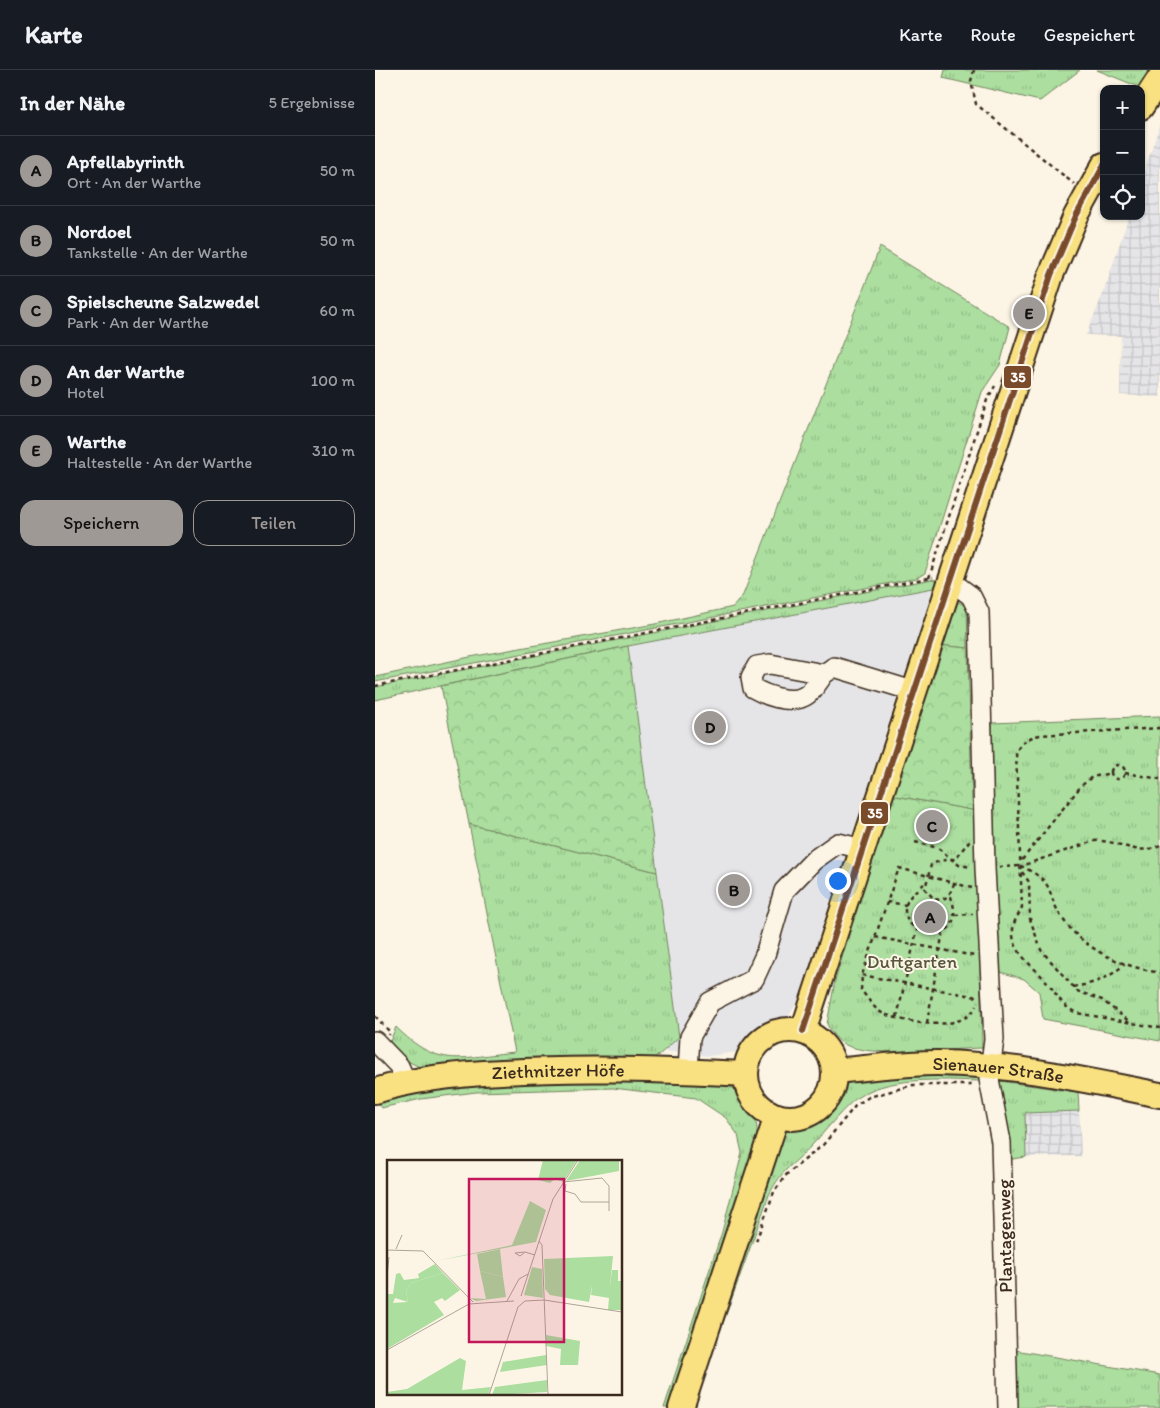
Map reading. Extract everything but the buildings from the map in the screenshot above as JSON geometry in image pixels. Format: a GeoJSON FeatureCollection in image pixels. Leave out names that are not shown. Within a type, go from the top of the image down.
{"type":"FeatureCollection","features":[{"type":"Feature","properties":{"kind":"main road"},"geometry":{"type":"LineString","coordinates":[[803,1032],[916,692],[940,580],[1051,276],[1087,194],[1100,172]]}},
{"type":"Feature","properties":{"kind":"main road"},"geometry":{"type":"LineString","coordinates":[[790,1029],[815,1037],[825,1046],[831,1057],[834,1070],[834,1082],[830,1094],[813,1112],[789,1118],[777,1116],[764,1110],[754,1100],[748,1088],[746,1074],[748,1060],[754,1048],[764,1038],[776,1032],[790,1029]]}},
{"type":"Feature","properties":{"kind":"main road","name":"Sienauer Straße"},"geometry":{"type":"LineString","coordinates":[[834,1070],[907,1064],[989,1075],[1036,1072],[1160,1095]]}},
{"type":"Feature","properties":{"kind":"main road","name":"Ziethnitzer Höfe"},"geometry":{"type":"LineString","coordinates":[[375,1091],[406,1082],[440,1077],[520,1070],[610,1069],[746,1074]]}},
{"type":"Feature","properties":{"kind":"main road"},"geometry":{"type":"LineString","coordinates":[[681,1408],[777,1116]]}},
{"type":"Feature","properties":{"kind":"street","name":"Plantagenweg"},"geometry":{"type":"LineString","coordinates":[[940,580],[971,596],[979,612],[985,837],[980,875],[993,1039],[989,1075],[1001,1142],[1008,1408]]}},
{"type":"Feature","properties":{"kind":"street"},"geometry":{"type":"LineString","coordinates":[[824,674],[835,667],[916,692]]}},
{"type":"Feature","properties":{"kind":"street"},"geometry":{"type":"LineString","coordinates":[[688,1071],[690,1037],[710,1002],[755,979],[765,955],[784,890],[815,860],[838,844],[863,849]]}},
{"type":"Feature","properties":{"kind":"street"},"geometry":{"type":"LineString","coordinates":[[375,1041],[399,1066],[406,1082]]}},
{"type":"Feature","properties":{"kind":"path"},"geometry":{"type":"LineString","coordinates":[[974,70],[971,81],[976,104],[1087,194]]}},
{"type":"Feature","properties":{"kind":"path"},"geometry":{"type":"LineString","coordinates":[[375,686],[940,580],[987,400],[997,382]]}},
{"type":"Feature","properties":{"kind":"path"},"geometry":{"type":"LineString","coordinates":[[1160,728],[1040,735],[1029,737],[1020,745],[1016,752],[1022,907],[1013,924],[1019,952],[1033,970],[1047,982],[1066,1008],[1077,1012],[1160,1028]]}},
{"type":"Feature","properties":{"kind":"path"},"geometry":{"type":"LineString","coordinates":[[1111,773],[1112,768],[1118,766],[1124,768],[1125,773]]}},
{"type":"Feature","properties":{"kind":"path"},"geometry":{"type":"LineString","coordinates":[[1021,861],[1081,786],[1092,777],[1111,773]]}},
{"type":"Feature","properties":{"kind":"path"},"geometry":{"type":"LineString","coordinates":[[1111,773],[1117,779],[1121,779],[1125,773]]}},
{"type":"Feature","properties":{"kind":"path"},"geometry":{"type":"LineString","coordinates":[[1125,773],[1160,779]]}},
{"type":"Feature","properties":{"kind":"path"},"geometry":{"type":"LineString","coordinates":[[950,894],[955,905],[955,915],[951,924],[943,931],[926,934],[917,930],[910,923],[906,915],[906,905],[910,896],[924,884],[932,864],[955,858],[971,838],[985,837]]}},
{"type":"Feature","properties":{"kind":"path"},"geometry":{"type":"LineString","coordinates":[[915,842],[938,848],[951,860],[980,875],[1021,866],[1094,841],[1106,840],[1141,851],[1160,846]]}},
{"type":"Feature","properties":{"kind":"path"},"geometry":{"type":"LineString","coordinates":[[1021,866],[1047,882],[1063,919],[1080,938],[1095,950],[1125,964],[1160,973]]}},
{"type":"Feature","properties":{"kind":"path"},"geometry":{"type":"LineString","coordinates":[[977,989],[973,1013],[965,1019],[949,1024],[927,1023],[881,1012],[861,990],[862,974],[899,868],[975,889],[980,875]]}},
{"type":"Feature","properties":{"kind":"path"},"geometry":{"type":"LineString","coordinates":[[1021,870],[1029,882],[1030,919],[1033,934],[1041,950],[1077,991],[1102,1000],[1130,1022]]}},
{"type":"Feature","properties":{"kind":"path"},"geometry":{"type":"LineString","coordinates":[[924,884],[926,893],[934,899],[943,899],[950,894],[954,883]]}},
{"type":"Feature","properties":{"kind":"path"},"geometry":{"type":"LineString","coordinates":[[887,902],[906,905]]}},
{"type":"Feature","properties":{"kind":"path"},"geometry":{"type":"LineString","coordinates":[[975,906],[976,922]]}},
{"type":"Feature","properties":{"kind":"path"},"geometry":{"type":"LineString","coordinates":[[955,915],[975,914]]}},
{"type":"Feature","properties":{"kind":"path"},"geometry":{"type":"LineString","coordinates":[[897,1017],[917,930]]}},
{"type":"Feature","properties":{"kind":"path"},"geometry":{"type":"LineString","coordinates":[[927,1023],[943,931]]}},
{"type":"Feature","properties":{"kind":"path"},"geometry":{"type":"LineString","coordinates":[[875,937],[976,956]]}},
{"type":"Feature","properties":{"kind":"path"},"geometry":{"type":"LineString","coordinates":[[976,948],[976,964]]}},
{"type":"Feature","properties":{"kind":"path"},"geometry":{"type":"LineString","coordinates":[[1073,987],[1097,983],[1111,976],[1125,964]]}},
{"type":"Feature","properties":{"kind":"path"},"geometry":{"type":"LineString","coordinates":[[862,974],[977,997]]}},
{"type":"Feature","properties":{"kind":"path"},"geometry":{"type":"LineString","coordinates":[[753,1250],[774,1192],[787,1174],[823,1145],[856,1105],[869,1097],[913,1085],[989,1075]]}},
{"type":"Feature","properties":{"kind":"shaded area"},"geometry":{"type":"Polygon","coordinates":[[[1160,124],[1160,397],[1120,395],[1121,336],[1086,335],[1103,294],[1128,220],[1145,220],[1145,168],[1160,124]]]}},
{"type":"Feature","properties":{"kind":"shaded area"},"geometry":{"type":"Polygon","coordinates":[[[933,588],[798,1001],[787,1019],[767,1025],[736,1052],[709,1056],[653,1050],[677,1021],[628,646],[933,588]]]}},
{"type":"Feature","properties":{"kind":"shaded area"},"geometry":{"type":"Polygon","coordinates":[[[1079,1111],[1081,1156],[1026,1157],[1024,1113],[1079,1111]]]}},
{"type":"Feature","properties":{"kind":"green space"},"geometry":{"type":"Polygon","coordinates":[[[945,70],[1080,70],[1040,101],[943,78],[945,70]]]}},
{"type":"Feature","properties":{"kind":"green space"},"geometry":{"type":"Polygon","coordinates":[[[1097,70],[1157,70],[1145,88],[1145,85],[1134,85],[1097,70]]]}},
{"type":"Feature","properties":{"kind":"green space"},"geometry":{"type":"Polygon","coordinates":[[[880,247],[1010,327],[1000,365],[982,392],[925,573],[917,578],[375,682],[375,677],[470,657],[655,624],[733,607],[743,595],[880,247]]]}},
{"type":"Feature","properties":{"kind":"green space"},"geometry":{"type":"Polygon","coordinates":[[[932,579],[943,582],[933,615],[933,588],[628,646],[375,700],[375,687],[932,579]]]}},
{"type":"Feature","properties":{"kind":"green space"},"geometry":{"type":"Polygon","coordinates":[[[959,602],[967,607],[968,648],[938,645],[952,607],[959,602]]]}},
{"type":"Feature","properties":{"kind":"green space"},"geometry":{"type":"Polygon","coordinates":[[[938,645],[968,648],[972,801],[977,811],[891,795],[938,645]]]}},
{"type":"Feature","properties":{"kind":"green space"},"geometry":{"type":"Polygon","coordinates":[[[628,646],[657,872],[469,824],[441,686],[628,646]]]}},
{"type":"Feature","properties":{"kind":"green space"},"geometry":{"type":"Polygon","coordinates":[[[1160,716],[1160,1041],[1043,1019],[1039,992],[1024,979],[997,971],[992,723],[1160,716]]]}},
{"type":"Feature","properties":{"kind":"green space","name":"Duftgarten"},"geometry":{"type":"Polygon","coordinates":[[[891,795],[977,811],[982,1048],[897,1052],[864,1050],[847,1046],[831,1032],[827,1024],[835,981],[891,795]]]}},
{"type":"Feature","properties":{"kind":"green space"},"geometry":{"type":"Polygon","coordinates":[[[469,824],[657,872],[679,1037],[659,1055],[649,1060],[424,1069],[399,1057],[388,1046],[396,1027],[411,1041],[425,1050],[451,1058],[515,1052],[469,824]]]}},
{"type":"Feature","properties":{"kind":"green space"},"geometry":{"type":"Polygon","coordinates":[[[909,1072],[978,1076],[980,1081],[914,1081],[881,1087],[866,1093],[847,1106],[805,1153],[784,1172],[769,1195],[695,1401],[779,1142],[789,1130],[816,1118],[822,1113],[838,1091],[848,1083],[873,1076],[909,1072]]]}},
{"type":"Feature","properties":{"kind":"green space"},"geometry":{"type":"Polygon","coordinates":[[[613,1076],[725,1085],[734,1088],[747,1100],[756,1124],[757,1142],[675,1408],[664,1408],[722,1232],[742,1153],[738,1135],[726,1118],[696,1098],[613,1088],[476,1092],[421,1099],[381,1108],[376,1099],[424,1086],[613,1076]]]}},
{"type":"Feature","properties":{"kind":"green space"},"geometry":{"type":"Polygon","coordinates":[[[996,1082],[1078,1092],[1079,1111],[1025,1113],[1026,1157],[1006,1160],[996,1082]]]}},
{"type":"Feature","properties":{"kind":"green space"},"geometry":{"type":"Polygon","coordinates":[[[1009,1349],[1160,1375],[1160,1408],[1010,1408],[1009,1349]]]}},
{"type":"Feature","properties":{"kind":"transit line","name":"35"},"geometry":{"type":"LineString","coordinates":[[803,1031],[1051,275],[1076,216],[1100,172]]}},
{"type":"Feature","properties":{"kind":"place","name":"Warthe"},"geometry":{"type":"Point","coordinates":[1029,313]}},
{"type":"Feature","properties":{"kind":"place","name":"An der Warthe"},"geometry":{"type":"Point","coordinates":[710,727]}},
{"type":"Feature","properties":{"kind":"place","name":"Spielscheune Salzwedel"},"geometry":{"type":"Point","coordinates":[932,826]}},
{"type":"Feature","properties":{"kind":"place","name":"Nordoel"},"geometry":{"type":"Point","coordinates":[734,890]}},
{"type":"Feature","properties":{"kind":"place","name":"Apfellabyrinth"},"geometry":{"type":"Point","coordinates":[930,917]}}]}
